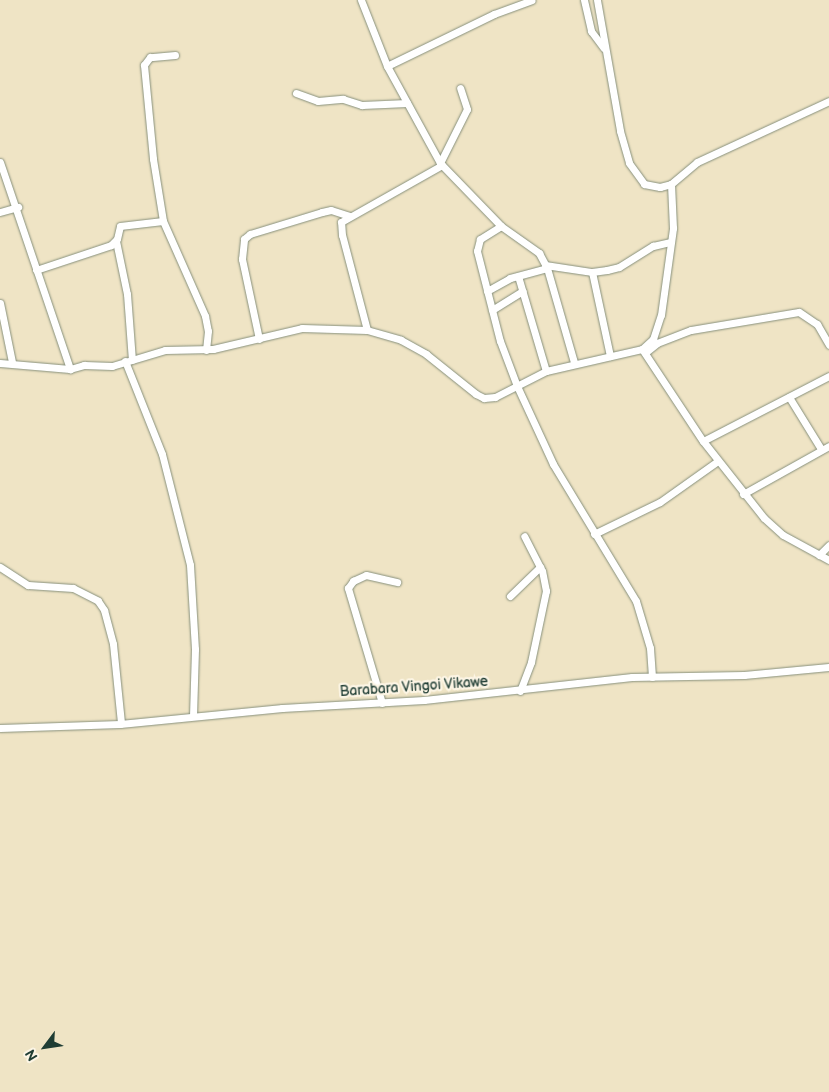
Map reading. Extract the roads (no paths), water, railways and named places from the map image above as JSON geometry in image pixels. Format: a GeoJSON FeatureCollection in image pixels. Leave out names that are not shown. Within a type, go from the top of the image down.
{"type":"FeatureCollection","features":[{"type":"Feature","properties":{"kind":"street"},"geometry":{"type":"LineString","coordinates":[[361,0],[387,66],[441,164],[501,226],[533,245],[546,267],[574,362]]}},
{"type":"Feature","properties":{"kind":"street"},"geometry":{"type":"LineString","coordinates":[[387,66],[502,10],[532,0]]}},
{"type":"Feature","properties":{"kind":"street"},"geometry":{"type":"LineString","coordinates":[[584,0],[591,31],[604,48]]}},
{"type":"Feature","properties":{"kind":"street"},"geometry":{"type":"LineString","coordinates":[[597,0],[604,48],[629,163],[644,184],[660,187],[671,184],[697,162],[829,101]]}},
{"type":"Feature","properties":{"kind":"street"},"geometry":{"type":"LineString","coordinates":[[175,55],[150,57],[144,66],[163,221],[205,316],[208,331],[206,350]]}},
{"type":"Feature","properties":{"kind":"street"},"geometry":{"type":"LineString","coordinates":[[367,330],[342,235],[341,222],[348,216],[441,164],[468,110],[460,88]]}},
{"type":"Feature","properties":{"kind":"street"},"geometry":{"type":"LineString","coordinates":[[296,94],[318,101],[340,99],[366,106],[407,103]]}},
{"type":"Feature","properties":{"kind":"street"},"geometry":{"type":"LineString","coordinates":[[1,167],[18,207],[36,270],[70,369]]}},
{"type":"Feature","properties":{"kind":"street"},"geometry":{"type":"LineString","coordinates":[[644,351],[658,329],[674,213],[671,184]]}},
{"type":"Feature","properties":{"kind":"street"},"geometry":{"type":"LineString","coordinates":[[0,212],[18,207]]}},
{"type":"Feature","properties":{"kind":"street"},"geometry":{"type":"LineString","coordinates":[[259,338],[242,259],[244,239],[250,234],[331,210],[348,216]]}},
{"type":"Feature","properties":{"kind":"street"},"geometry":{"type":"LineString","coordinates":[[163,221],[120,226],[116,241],[127,294],[129,361],[162,454],[190,565],[195,649],[194,716]]}},
{"type":"Feature","properties":{"kind":"street"},"geometry":{"type":"LineString","coordinates":[[501,226],[480,239],[477,251],[492,310],[516,386],[553,464],[636,601],[650,648],[652,677]]}},
{"type":"Feature","properties":{"kind":"street"},"geometry":{"type":"LineString","coordinates":[[36,270],[116,241]]}},
{"type":"Feature","properties":{"kind":"street"},"geometry":{"type":"LineString","coordinates":[[487,291],[518,276],[546,267],[592,272],[619,267],[654,246],[670,242]]}},
{"type":"Feature","properties":{"kind":"street"},"geometry":{"type":"LineString","coordinates":[[592,272],[610,356]]}},
{"type":"Feature","properties":{"kind":"street"},"geometry":{"type":"LineString","coordinates":[[518,276],[524,291],[546,371]]}},
{"type":"Feature","properties":{"kind":"street"},"geometry":{"type":"LineString","coordinates":[[492,310],[524,291]]}},
{"type":"Feature","properties":{"kind":"street"},"geometry":{"type":"LineString","coordinates":[[0,303],[12,362]]}},
{"type":"Feature","properties":{"kind":"street"},"geometry":{"type":"LineString","coordinates":[[0,363],[12,362],[70,369],[129,361],[165,350],[206,350],[302,328],[367,330],[401,340],[426,354],[467,388],[484,398],[504,393],[546,371],[574,362],[644,351],[680,333],[798,312],[817,324],[829,345]]}},
{"type":"Feature","properties":{"kind":"street"},"geometry":{"type":"LineString","coordinates":[[644,351],[703,441],[743,494],[775,528],[829,560]]}},
{"type":"Feature","properties":{"kind":"street"},"geometry":{"type":"LineString","coordinates":[[703,441],[829,376]]}},
{"type":"Feature","properties":{"kind":"street"},"geometry":{"type":"LineString","coordinates":[[743,494],[825,448],[789,397]]}},
{"type":"Feature","properties":{"kind":"street"},"geometry":{"type":"LineString","coordinates":[[594,534],[660,502],[718,461]]}},
{"type":"Feature","properties":{"kind":"street"},"geometry":{"type":"LineString","coordinates":[[520,691],[542,618],[546,581],[524,536]]}},
{"type":"Feature","properties":{"kind":"street"},"geometry":{"type":"LineString","coordinates":[[819,555],[829,545]]}},
{"type":"Feature","properties":{"kind":"street"},"geometry":{"type":"LineString","coordinates":[[0,567],[28,585],[73,588],[98,602],[104,610],[113,644],[121,723]]}},
{"type":"Feature","properties":{"kind":"street"},"geometry":{"type":"LineString","coordinates":[[510,596],[540,567]]}},
{"type":"Feature","properties":{"kind":"street"},"geometry":{"type":"LineString","coordinates":[[382,703],[348,588],[353,581],[366,575],[397,582]]}},
{"type":"Feature","properties":{"kind":"street","name":"Barabara Vingoi Vikawe"},"geometry":{"type":"LineString","coordinates":[[0,728],[121,723],[382,703],[520,691],[632,677],[770,673],[829,667]]}}]}
